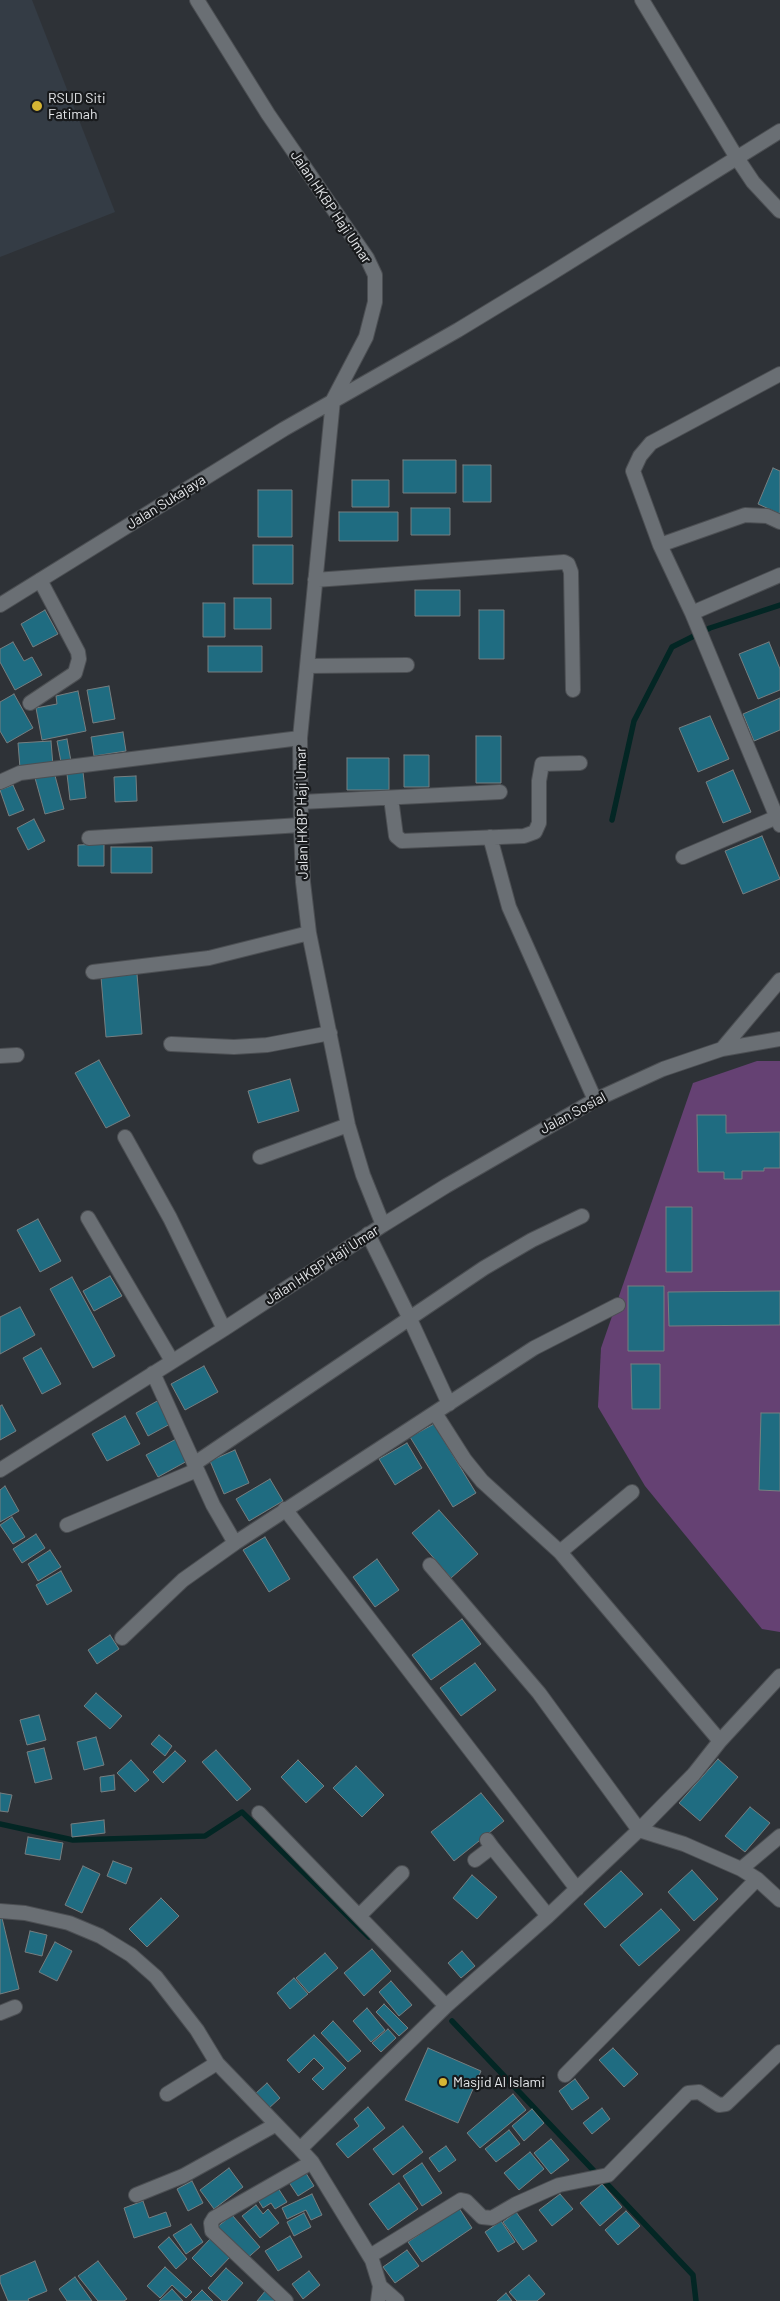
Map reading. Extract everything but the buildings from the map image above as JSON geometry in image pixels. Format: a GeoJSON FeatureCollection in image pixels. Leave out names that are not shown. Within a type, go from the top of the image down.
{"type":"FeatureCollection","features":[{"type":"Feature","properties":{"kind":"street","name":"Jalan HKBP Haji Umar"},"geometry":{"type":"LineString","coordinates":[[0,1469],[224,1329],[383,1225],[363,1176],[348,1125],[309,933],[303,882],[300,738],[333,400],[366,337],[372,318],[376,288],[372,266],[268,114],[197,0]]}},
{"type":"Feature","properties":{"kind":"street"},"geometry":{"type":"LineString","coordinates":[[642,0],[737,158],[753,182],[780,211]]}},
{"type":"Feature","properties":{"kind":"street","name":"Jalan Sukajaya"},"geometry":{"type":"LineString","coordinates":[[0,605],[333,400],[458,330],[780,131]]}},
{"type":"Feature","properties":{"kind":"street"},"geometry":{"type":"LineString","coordinates":[[683,857],[778,821],[692,613],[660,545],[633,470],[640,456],[651,443],[780,374]]}},
{"type":"Feature","properties":{"kind":"street"},"geometry":{"type":"LineString","coordinates":[[660,545],[745,515],[767,516],[780,522]]}},
{"type":"Feature","properties":{"kind":"street"},"geometry":{"type":"LineString","coordinates":[[315,580],[564,562],[568,564],[571,572],[573,690]]}},
{"type":"Feature","properties":{"kind":"street"},"geometry":{"type":"LineString","coordinates":[[692,613],[780,575]]}},
{"type":"Feature","properties":{"kind":"street"},"geometry":{"type":"LineString","coordinates":[[30,703],[74,673],[78,659],[78,652],[40,580]]}},
{"type":"Feature","properties":{"kind":"street"},"geometry":{"type":"LineString","coordinates":[[307,666],[407,665]]}},
{"type":"Feature","properties":{"kind":"street"},"geometry":{"type":"LineString","coordinates":[[0,782],[20,773],[300,738]]}},
{"type":"Feature","properties":{"kind":"street"},"geometry":{"type":"LineString","coordinates":[[391,798],[396,836],[402,841],[524,836],[535,832],[538,828],[540,815],[540,766],[546,763],[580,763]]}},
{"type":"Feature","properties":{"kind":"street"},"geometry":{"type":"LineString","coordinates":[[301,802],[500,792]]}},
{"type":"Feature","properties":{"kind":"street"},"geometry":{"type":"LineString","coordinates":[[89,838],[208,832],[301,824]]}},
{"type":"Feature","properties":{"kind":"street"},"geometry":{"type":"LineString","coordinates":[[490,837],[509,907],[595,1100]]}},
{"type":"Feature","properties":{"kind":"street"},"geometry":{"type":"LineString","coordinates":[[93,972],[209,958],[309,933]]}},
{"type":"Feature","properties":{"kind":"street"},"geometry":{"type":"LineString","coordinates":[[722,1049],[780,980]]}},
{"type":"Feature","properties":{"kind":"street"},"geometry":{"type":"LineString","coordinates":[[171,1044],[234,1047],[267,1045],[330,1033]]}},
{"type":"Feature","properties":{"kind":"street","name":"Jalan Sosial"},"geometry":{"type":"LineString","coordinates":[[383,1225],[446,1186],[595,1100],[663,1069],[722,1049],[780,1039]]}},
{"type":"Feature","properties":{"kind":"street"},"geometry":{"type":"LineString","coordinates":[[0,1056],[16,1054]]}},
{"type":"Feature","properties":{"kind":"street"},"geometry":{"type":"LineString","coordinates":[[260,1158],[348,1125]]}},
{"type":"Feature","properties":{"kind":"street"},"geometry":{"type":"LineString","coordinates":[[125,1137],[170,1218],[224,1329]]}},
{"type":"Feature","properties":{"kind":"street"},"geometry":{"type":"LineString","coordinates":[[67,1525],[196,1467],[409,1317],[532,1240],[582,1216]]}},
{"type":"Feature","properties":{"kind":"street"},"geometry":{"type":"LineString","coordinates":[[88,1218],[172,1362]]}},
{"type":"Feature","properties":{"kind":"street"},"geometry":{"type":"LineString","coordinates":[[368,1234],[449,1404]]}},
{"type":"Feature","properties":{"kind":"street"},"geometry":{"type":"LineString","coordinates":[[122,1638],[183,1580],[285,1509],[534,1348],[618,1305]]}},
{"type":"Feature","properties":{"kind":"street"},"geometry":{"type":"LineString","coordinates":[[153,1373],[213,1505],[235,1543]]}},
{"type":"Feature","properties":{"kind":"street"},"geometry":{"type":"LineString","coordinates":[[435,1412],[465,1460],[482,1481],[560,1552],[720,1741]]}},
{"type":"Feature","properties":{"kind":"street"},"geometry":{"type":"LineString","coordinates":[[560,1552],[632,1492]]}},
{"type":"Feature","properties":{"kind":"street"},"geometry":{"type":"LineString","coordinates":[[285,1509],[577,1889]]}},
{"type":"Feature","properties":{"kind":"street"},"geometry":{"type":"LineString","coordinates":[[430,1565],[540,1693],[639,1830],[684,1844],[741,1868],[757,1879],[780,1900]]}},
{"type":"Feature","properties":{"kind":"street"},"geometry":{"type":"LineString","coordinates":[[300,2149],[446,2006],[548,1916],[639,1830],[694,1774],[720,1741],[780,1676]]}},
{"type":"Feature","properties":{"kind":"street"},"geometry":{"type":"LineString","coordinates":[[259,1813],[360,1915],[446,2006]]}},
{"type":"Feature","properties":{"kind":"street"},"geometry":{"type":"LineString","coordinates":[[741,1868],[780,1836]]}},
{"type":"Feature","properties":{"kind":"street"},"geometry":{"type":"LineString","coordinates":[[475,1860],[489,1843],[548,1916]]}},
{"type":"Feature","properties":{"kind":"street"},"geometry":{"type":"LineString","coordinates":[[360,1915],[402,1873]]}},
{"type":"Feature","properties":{"kind":"street"},"geometry":{"type":"LineString","coordinates":[[565,2075],[757,1879]]}},
{"type":"Feature","properties":{"kind":"street"},"geometry":{"type":"LineString","coordinates":[[0,1911],[25,1913],[69,1923],[100,1936],[131,1955],[156,1977],[197,2030],[217,2063],[312,2162],[370,2256],[380,2286],[378,2301]]}},
{"type":"Feature","properties":{"kind":"street"},"geometry":{"type":"LineString","coordinates":[[0,2013],[15,2007]]}},
{"type":"Feature","properties":{"kind":"street"},"geometry":{"type":"LineString","coordinates":[[370,2256],[461,2200],[470,2203],[482,2217],[492,2218],[516,2204],[559,2185],[608,2174],[688,2093],[697,2092],[719,2105],[726,2104],[780,2052]]}},
{"type":"Feature","properties":{"kind":"street"},"geometry":{"type":"LineString","coordinates":[[167,2094],[217,2063]]}},
{"type":"Feature","properties":{"kind":"street"},"geometry":{"type":"LineString","coordinates":[[136,2195],[183,2176],[275,2125]]}},
{"type":"Feature","properties":{"kind":"street"},"geometry":{"type":"LineString","coordinates":[[286,2301],[212,2231],[211,2223],[214,2218],[312,2162]]}},
{"type":"Feature","properties":{"kind":"street"},"geometry":{"type":"LineString","coordinates":[[380,2286],[398,2301]]}},
{"type":"Feature","properties":{"kind":"shaded area","name":"RSUD Siti Fatimah"},"geometry":{"type":"Polygon","coordinates":[[[0,0],[32,0],[115,212],[0,257],[0,0]]]}},
{"type":"Feature","properties":{"kind":"shaded area"},"geometry":{"type":"Polygon","coordinates":[[[757,1061],[780,1061],[780,1632],[762,1629],[645,1486],[598,1407],[601,1348],[693,1083],[757,1061]]]}},
{"type":"Feature","properties":{"kind":"waterway"},"geometry":{"type":"LineString","coordinates":[[612,820],[634,721],[672,647],[710,628],[780,605]]}},
{"type":"Feature","properties":{"kind":"waterway"},"geometry":{"type":"LineString","coordinates":[[0,1824],[73,1840],[205,1836],[242,1812],[369,1937]]}},
{"type":"Feature","properties":{"kind":"waterway"},"geometry":{"type":"LineString","coordinates":[[452,2021],[594,2171]]}},
{"type":"Feature","properties":{"kind":"waterway"},"geometry":{"type":"LineString","coordinates":[[606,2183],[693,2275],[696,2301]]}},
{"type":"Feature","properties":{"kind":"place","name":"RSUD Siti Fatimah"},"geometry":{"type":"Point","coordinates":[37,106]}},
{"type":"Feature","properties":{"kind":"place","name":"Masjid Al Islami"},"geometry":{"type":"Point","coordinates":[443,2082]}}]}
